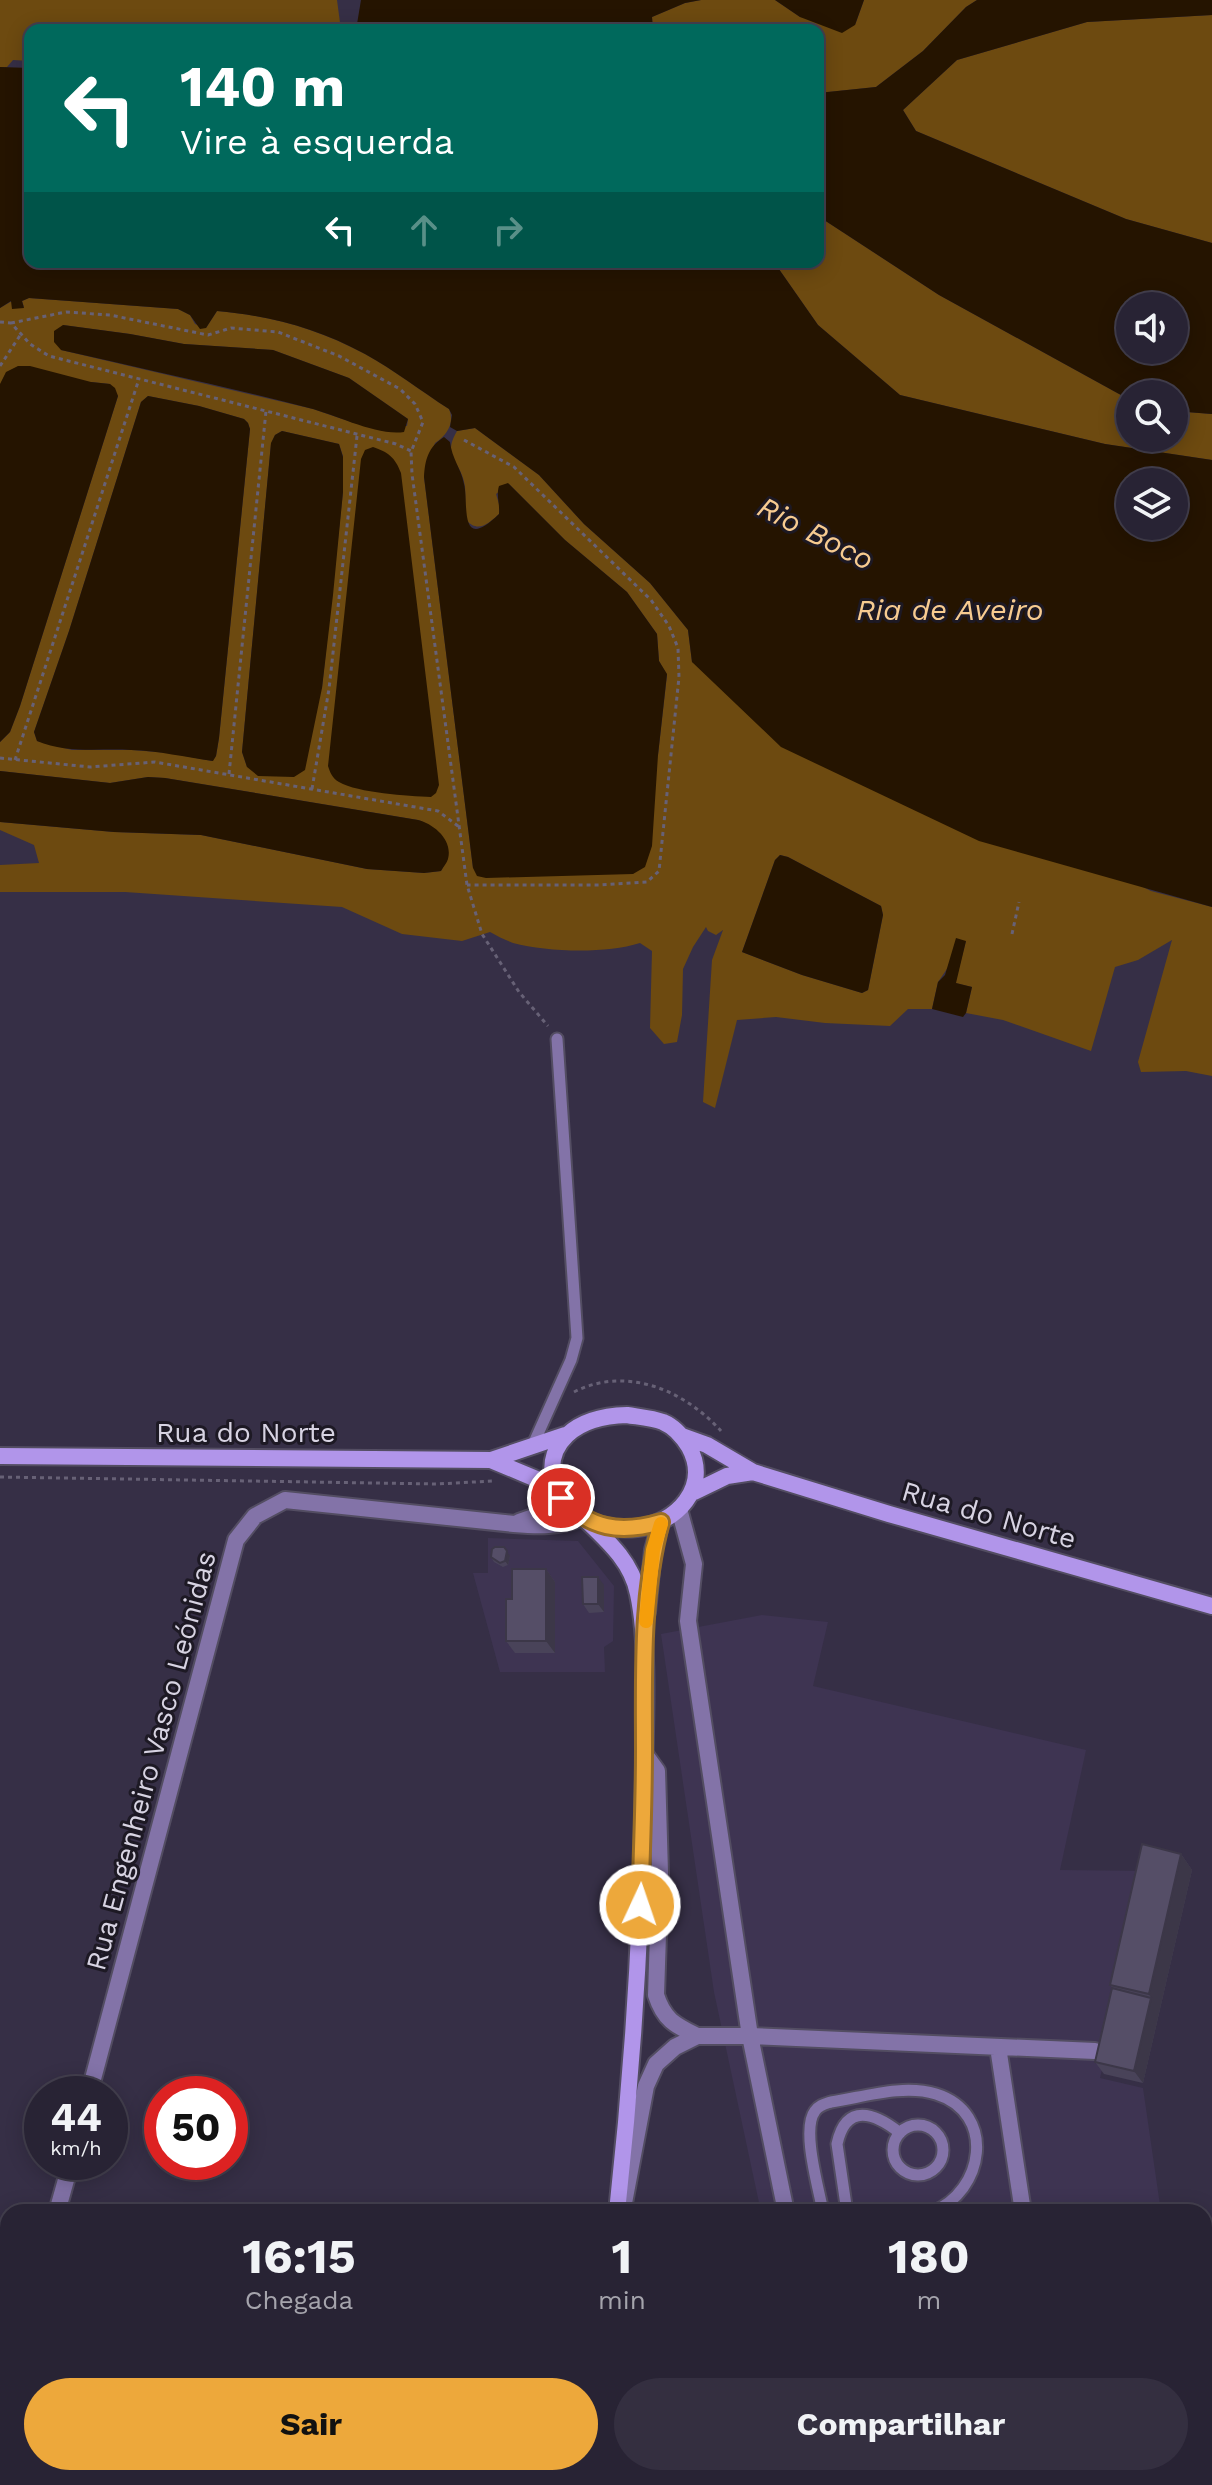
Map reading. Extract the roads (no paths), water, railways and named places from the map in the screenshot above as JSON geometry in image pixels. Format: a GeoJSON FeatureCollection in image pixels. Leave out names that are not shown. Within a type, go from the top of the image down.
{"type":"FeatureCollection","features":[{"type":"Feature","properties":{"kind":"main road"},"geometry":{"type":"LineString","coordinates":[[644,1646],[638,1594],[631,1570],[611,1544],[558,1491],[552,1471],[556,1451],[565,1435],[582,1423],[609,1416],[627,1415],[666,1423],[682,1436],[692,1453],[697,1473],[694,1492]]}},
{"type":"Feature","properties":{"kind":"main road","name":"Rua do Norte"},"geometry":{"type":"LineString","coordinates":[[0,1456],[491,1460],[565,1435]]}},
{"type":"Feature","properties":{"kind":"main road","name":"Rua do Norte"},"geometry":{"type":"LineString","coordinates":[[682,1436],[707,1445],[753,1472],[1212,1606]]}},
{"type":"Feature","properties":{"kind":"main road","name":"Rua do Norte"},"geometry":{"type":"LineString","coordinates":[[491,1460],[558,1491]]}},
{"type":"Feature","properties":{"kind":"main road"},"geometry":{"type":"LineString","coordinates":[[584,1519],[626,1528],[661,1522],[679,1509],[694,1492],[727,1476],[753,1472]]}},
{"type":"Feature","properties":{"kind":"main road"},"geometry":{"type":"LineString","coordinates":[[621,2204],[638,1946],[644,1646],[653,1550],[661,1522]]}},
{"type":"Feature","properties":{"kind":"street"},"geometry":{"type":"LineString","coordinates":[[514,1524],[539,1515],[558,1491]]}},
{"type":"Feature","properties":{"kind":"street","name":"Rua Engenheiro Vasco Leónidas"},"geometry":{"type":"LineString","coordinates":[[94,2076],[236,1540],[255,1516],[285,1500],[514,1524],[547,1526],[584,1519]]}},
{"type":"Feature","properties":{"kind":"street"},"geometry":{"type":"LineString","coordinates":[[679,1509],[694,1564],[688,1621],[750,2036],[784,2204]]}},
{"type":"Feature","properties":{"kind":"street"},"geometry":{"type":"LineString","coordinates":[[644,1753],[657,1771],[660,1873],[656,1995],[661,2009],[673,2024],[697,2036],[1095,2051]]}},
{"type":"Feature","properties":{"kind":"street"},"geometry":{"type":"LineString","coordinates":[[622,2204],[646,2086],[656,2064],[675,2047],[697,2036]]}},
{"type":"Feature","properties":{"kind":"street"},"geometry":{"type":"LineString","coordinates":[[998,2047],[1022,2204]]}},
{"type":"Feature","properties":{"kind":"street"},"geometry":{"type":"LineString","coordinates":[[59,2204],[66,2180]]}},
{"type":"Feature","properties":{"kind":"lane"},"geometry":{"type":"LineString","coordinates":[[532,1447],[571,1360],[577,1338],[557,1039]]}},
{"type":"Feature","properties":{"kind":"lane"},"geometry":{"type":"LineString","coordinates":[[822,2204],[808,2130],[815,2110],[831,2102],[905,2090],[939,2095],[964,2113],[974,2128],[976,2163],[969,2181],[949,2204]]}},
{"type":"Feature","properties":{"kind":"lane"},"geometry":{"type":"LineString","coordinates":[[846,2204],[837,2144],[846,2124],[853,2117],[871,2115],[883,2119],[900,2133]]}},
{"type":"Feature","properties":{"kind":"lane"},"geometry":{"type":"LineString","coordinates":[[918,2125],[933,2130],[939,2136],[942,2154],[933,2170],[916,2175],[899,2167],[892,2150],[894,2140],[900,2133],[905,2128],[918,2125]]}},
{"type":"Feature","properties":{"kind":"water"},"geometry":{"type":"Polygon","coordinates":[[[361,0],[701,0],[685,3],[652,17],[653,24],[357,24],[361,0]]]}},
{"type":"Feature","properties":{"kind":"water"},"geometry":{"type":"Polygon","coordinates":[[[775,0],[864,0],[855,25],[842,33],[800,17],[775,0]]]}},
{"type":"Feature","properties":{"kind":"water"},"geometry":{"type":"Polygon","coordinates":[[[977,0],[1212,0],[1212,15],[1087,22],[957,60],[903,110],[916,131],[1126,219],[1212,243],[1212,414],[1188,412],[1188,380],[1116,380],[1116,392],[939,295],[824,220],[824,92],[876,87],[923,51],[966,7],[977,0]]]}},
{"type":"Feature","properties":{"kind":"water","name":"Ria de Aveiro"},"geometry":{"type":"Polygon","coordinates":[[[0,67],[24,68],[24,268],[778,268],[818,325],[900,395],[1116,446],[1116,452],[1158,452],[1212,460],[1212,907],[979,841],[781,747],[692,662],[688,630],[650,583],[584,524],[539,475],[475,428],[457,431],[450,427],[452,415],[449,409],[347,345],[293,325],[217,311],[206,328],[200,329],[190,315],[178,309],[29,298],[22,301],[24,308],[12,309],[11,301],[0,308],[0,67]]]}},
{"type":"Feature","properties":{"kind":"water"},"geometry":{"type":"Polygon","coordinates":[[[63,325],[184,344],[273,350],[349,378],[408,419],[404,432],[381,431],[309,408],[61,350],[54,342],[54,331],[63,325]]]}},
{"type":"Feature","properties":{"kind":"water"},"geometry":{"type":"Polygon","coordinates":[[[18,366],[110,384],[118,396],[20,706],[10,732],[0,742],[0,384],[6,372],[18,366]]]}},
{"type":"Feature","properties":{"kind":"water"},"geometry":{"type":"Polygon","coordinates":[[[148,396],[244,419],[250,429],[219,738],[213,761],[141,751],[60,748],[37,741],[34,732],[141,402],[148,396]]]}},
{"type":"Feature","properties":{"kind":"water"},"geometry":{"type":"Polygon","coordinates":[[[282,431],[339,444],[343,457],[343,492],[322,688],[305,770],[294,777],[258,776],[247,767],[242,752],[271,443],[275,435],[282,431]]]}},
{"type":"Feature","properties":{"kind":"water"},"geometry":{"type":"Polygon","coordinates":[[[444,437],[450,442],[463,478],[466,512],[471,527],[477,529],[486,525],[499,514],[499,486],[508,483],[565,540],[627,592],[657,634],[659,661],[667,674],[652,846],[645,867],[633,874],[486,878],[477,876],[473,868],[424,477],[428,454],[444,437]]]}},
{"type":"Feature","properties":{"kind":"water"},"geometry":{"type":"Polygon","coordinates":[[[373,447],[390,456],[401,473],[439,785],[431,797],[347,786],[335,779],[328,766],[361,459],[365,450],[373,447]]]}},
{"type":"Feature","properties":{"kind":"water"},"geometry":{"type":"Polygon","coordinates":[[[0,771],[110,783],[148,777],[165,778],[418,820],[430,825],[445,839],[448,859],[441,871],[424,873],[367,869],[201,835],[114,832],[0,822],[0,771]]]}},
{"type":"Feature","properties":{"kind":"water"},"geometry":{"type":"Polygon","coordinates":[[[780,855],[881,906],[883,915],[868,990],[862,993],[802,975],[742,952],[775,860],[780,855]]]}},
{"type":"Feature","properties":{"kind":"water"},"geometry":{"type":"Polygon","coordinates":[[[956,938],[966,941],[956,983],[972,987],[963,1017],[932,1009],[938,982],[945,975],[956,938]]]}},
{"type":"Feature","properties":{"kind":"water label","name":"Rio Boco"},"geometry":{"type":"Point","coordinates":[816,533]}}]}
